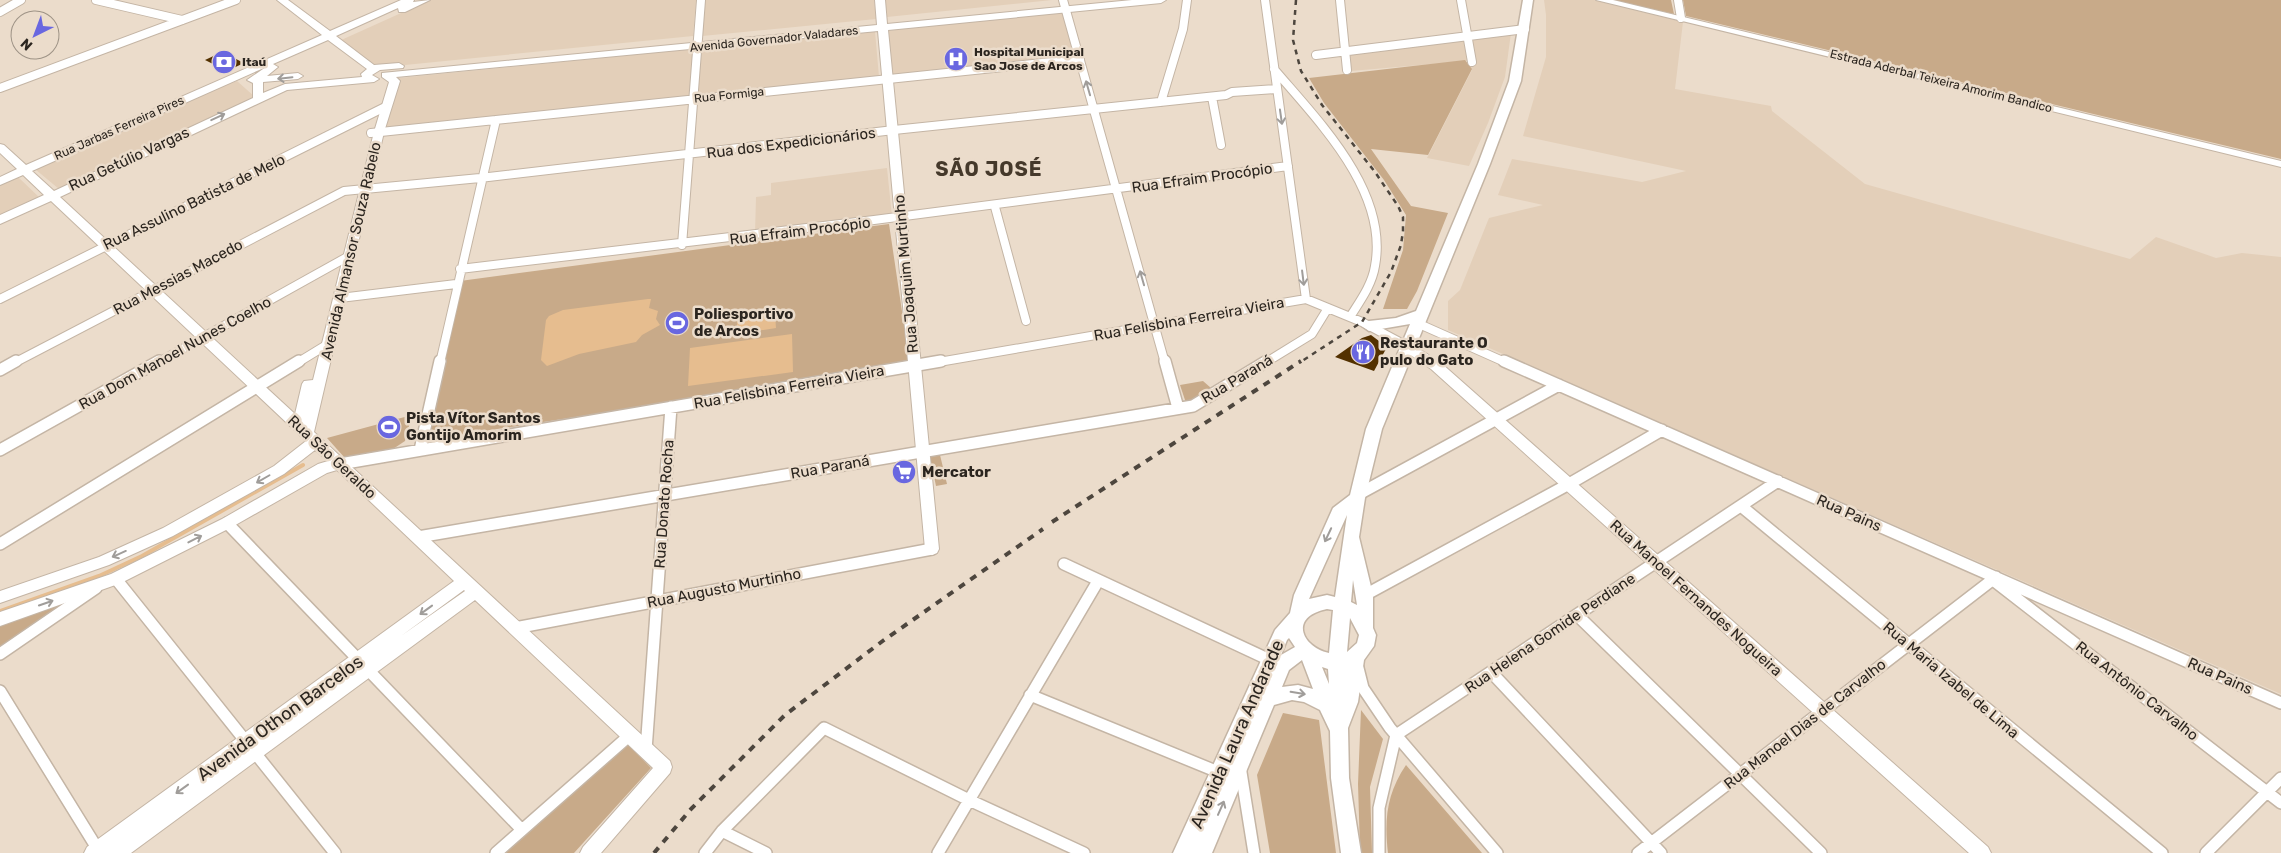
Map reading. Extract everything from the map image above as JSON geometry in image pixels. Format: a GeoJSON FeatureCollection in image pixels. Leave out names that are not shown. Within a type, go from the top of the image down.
{"type":"FeatureCollection","features":[{"type":"Feature","properties":{"kind":"main road"},"geometry":{"type":"LineString","coordinates":[[1351,853],[1340,778],[1338,733],[1338,663],[1350,532],[1374,429],[1484,164],[1511,90],[1525,29],[1528,0]]}},
{"type":"Feature","properties":{"kind":"main road"},"geometry":{"type":"LineString","coordinates":[[1369,326],[1395,325],[1419,318]]}},
{"type":"Feature","properties":{"kind":"main road"},"geometry":{"type":"LineString","coordinates":[[1338,733],[1308,653],[1295,630],[1296,615],[1302,595],[1339,512],[1358,496]]}},
{"type":"Feature","properties":{"kind":"main road"},"geometry":{"type":"LineString","coordinates":[[1202,853],[1231,772],[1268,699],[1276,662],[1308,653],[1323,661],[1338,663],[1356,657],[1364,649],[1368,638],[1365,595],[1360,565],[1350,532]]}},
{"type":"Feature","properties":{"kind":"main road"},"geometry":{"type":"LineString","coordinates":[[1296,615],[1311,604],[1327,602],[1342,604],[1357,614],[1366,627]]}},
{"type":"Feature","properties":{"kind":"main road","name":"Avenida Laura Andarade"},"geometry":{"type":"LineString","coordinates":[[1183,853],[1231,772],[1276,662],[1281,635],[1296,615]]}},
{"type":"Feature","properties":{"kind":"main road"},"geometry":{"type":"LineString","coordinates":[[1338,733],[1349,702],[1356,657]]}},
{"type":"Feature","properties":{"kind":"main road"},"geometry":{"type":"LineString","coordinates":[[1268,699],[1289,691],[1309,694],[1327,704]]}},
{"type":"Feature","properties":{"kind":"street"},"geometry":{"type":"LineString","coordinates":[[0,12],[21,0]]}},
{"type":"Feature","properties":{"kind":"street"},"geometry":{"type":"LineString","coordinates":[[96,0],[183,20]]}},
{"type":"Feature","properties":{"kind":"street"},"geometry":{"type":"LineString","coordinates":[[0,88],[236,0]]}},
{"type":"Feature","properties":{"kind":"street"},"geometry":{"type":"LineString","coordinates":[[282,0],[331,38],[370,72]]}},
{"type":"Feature","properties":{"kind":"street"},"geometry":{"type":"LineString","coordinates":[[258,98],[258,77],[271,68],[409,0]]}},
{"type":"Feature","properties":{"kind":"street"},"geometry":{"type":"LineString","coordinates":[[331,38],[424,0]]}},
{"type":"Feature","properties":{"kind":"street"},"geometry":{"type":"LineString","coordinates":[[682,245],[701,0]]}},
{"type":"Feature","properties":{"kind":"street","name":"Rua Joaquim Murtinho"},"geometry":{"type":"LineString","coordinates":[[880,0],[894,130],[932,549]]}},
{"type":"Feature","properties":{"kind":"street","name":"Avenida Governador Valadares"},"geometry":{"type":"LineString","coordinates":[[370,72],[385,74],[882,24],[1089,0]]}},
{"type":"Feature","properties":{"kind":"street","name":"Avenida Governador Valadares"},"geometry":{"type":"LineString","coordinates":[[1064,4],[1161,0]]}},
{"type":"Feature","properties":{"kind":"street"},"geometry":{"type":"LineString","coordinates":[[1161,102],[1183,29],[1187,0]]}},
{"type":"Feature","properties":{"kind":"street"},"geometry":{"type":"LineString","coordinates":[[1265,0],[1306,299]]}},
{"type":"Feature","properties":{"kind":"street"},"geometry":{"type":"LineString","coordinates":[[1340,0],[1347,70]]}},
{"type":"Feature","properties":{"kind":"street"},"geometry":{"type":"LineString","coordinates":[[1461,0],[1472,62]]}},
{"type":"Feature","properties":{"kind":"street","name":"Estrada Aderbal Teixeira Amorim Bandico"},"geometry":{"type":"LineString","coordinates":[[1601,0],[2281,164]]}},
{"type":"Feature","properties":{"kind":"street"},"geometry":{"type":"LineString","coordinates":[[1678,0],[1681,18]]}},
{"type":"Feature","properties":{"kind":"street"},"geometry":{"type":"LineString","coordinates":[[1064,4],[1178,408]]}},
{"type":"Feature","properties":{"kind":"street"},"geometry":{"type":"LineString","coordinates":[[1316,55],[1525,29]]}},
{"type":"Feature","properties":{"kind":"street","name":"Rua Jarbas Ferreira Pires"},"geometry":{"type":"LineString","coordinates":[[0,181],[235,76],[331,38]]}},
{"type":"Feature","properties":{"kind":"street","name":"Rua Formiga"},"geometry":{"type":"LineString","coordinates":[[375,133],[1080,59]]}},
{"type":"Feature","properties":{"kind":"street"},"geometry":{"type":"LineString","coordinates":[[1274,69],[1348,161],[1370,209],[1376,234],[1376,259],[1367,289],[1350,317]]}},
{"type":"Feature","properties":{"kind":"street"},"geometry":{"type":"LineString","coordinates":[[235,76],[258,81],[370,72]]}},
{"type":"Feature","properties":{"kind":"street","name":"Rua Getúlio Vargas"},"geometry":{"type":"LineString","coordinates":[[0,220],[285,87],[370,72]]}},
{"type":"Feature","properties":{"kind":"street","name":"Avenida Almansor Souza Rabelo"},"geometry":{"type":"LineString","coordinates":[[375,133],[387,106],[395,81],[385,74]]}},
{"type":"Feature","properties":{"kind":"street","name":"Avenida Almansor Souza Rabelo"},"geometry":{"type":"LineString","coordinates":[[307,433],[317,352],[362,190],[375,133],[376,112],[386,82],[385,74]]}},
{"type":"Feature","properties":{"kind":"street","name":"Rua dos Expedicionários"},"geometry":{"type":"LineString","coordinates":[[362,190],[689,155],[894,130],[1226,96],[1227,92],[1277,93]]}},
{"type":"Feature","properties":{"kind":"street"},"geometry":{"type":"LineString","coordinates":[[1277,93],[1289,94],[1300,101]]}},
{"type":"Feature","properties":{"kind":"street"},"geometry":{"type":"LineString","coordinates":[[1212,97],[1221,145]]}},
{"type":"Feature","properties":{"kind":"street","name":"Rua Assulino Batista de Melo"},"geometry":{"type":"LineString","coordinates":[[0,299],[387,106]]}},
{"type":"Feature","properties":{"kind":"street"},"geometry":{"type":"LineString","coordinates":[[420,450],[480,178],[496,120]]}},
{"type":"Feature","properties":{"kind":"street","name":"Rua São Geraldo"},"geometry":{"type":"LineString","coordinates":[[0,147],[664,767],[589,853]]}},
{"type":"Feature","properties":{"kind":"street","name":"Rua Efraim Procópio"},"geometry":{"type":"LineString","coordinates":[[460,269],[682,245],[901,218],[1288,166]]}},
{"type":"Feature","properties":{"kind":"street","name":"Rua Messias Macedo"},"geometry":{"type":"LineString","coordinates":[[0,370],[334,195],[362,190]]}},
{"type":"Feature","properties":{"kind":"street"},"geometry":{"type":"LineString","coordinates":[[995,206],[1026,321]]}},
{"type":"Feature","properties":{"kind":"street","name":"Avenida Almansor Souza Rabelo"},"geometry":{"type":"LineString","coordinates":[[307,433],[340,298],[344,259]]}},
{"type":"Feature","properties":{"kind":"street","name":"Rua Dom Manoel Nunes Coelho"},"geometry":{"type":"LineString","coordinates":[[0,450],[344,259]]}},
{"type":"Feature","properties":{"kind":"street"},"geometry":{"type":"LineString","coordinates":[[340,298],[456,284]]}},
{"type":"Feature","properties":{"kind":"street","name":"Rua Felisbina Ferreira Vieira"},"geometry":{"type":"LineString","coordinates":[[340,464],[1306,299],[1350,317],[1408,346]]}},
{"type":"Feature","properties":{"kind":"street","name":"Rua Paraná"},"geometry":{"type":"LineString","coordinates":[[418,537],[1193,406],[1312,334],[1322,321],[1328,308]]}},
{"type":"Feature","properties":{"kind":"street","name":"Rua Pains"},"geometry":{"type":"LineString","coordinates":[[1419,318],[1559,385],[1994,579],[2281,703]]}},
{"type":"Feature","properties":{"kind":"street"},"geometry":{"type":"LineString","coordinates":[[0,544],[328,344]]}},
{"type":"Feature","properties":{"kind":"street","name":"Rua Manoel Fernandes Nogueira"},"geometry":{"type":"LineString","coordinates":[[1408,346],[1436,366],[1982,853]]}},
{"type":"Feature","properties":{"kind":"street"},"geometry":{"type":"LineString","coordinates":[[1358,496],[1559,385]]}},
{"type":"Feature","properties":{"kind":"street","name":"Rua Donato Rocha"},"geometry":{"type":"LineString","coordinates":[[646,750],[671,408]]}},
{"type":"Feature","properties":{"kind":"street"},"geometry":{"type":"LineString","coordinates":[[1365,595],[1569,484],[1662,430]]}},
{"type":"Feature","properties":{"kind":"street"},"geometry":{"type":"LineString","coordinates":[[289,463],[307,433]]}},
{"type":"Feature","properties":{"kind":"street"},"geometry":{"type":"LineString","coordinates":[[0,597],[104,561],[168,532],[289,463],[308,456],[318,460],[316,470],[301,480]]}},
{"type":"Feature","properties":{"kind":"street"},"geometry":{"type":"LineString","coordinates":[[0,654],[110,581],[226,523],[330,465],[340,464]]}},
{"type":"Feature","properties":{"kind":"street","name":"Rua Helena Gomide Perdiane"},"geometry":{"type":"LineString","coordinates":[[1396,735],[1778,482]]}},
{"type":"Feature","properties":{"kind":"street","name":"Rua Maria Izabel de Lima"},"geometry":{"type":"LineString","coordinates":[[1741,506],[2162,853]]}},
{"type":"Feature","properties":{"kind":"street"},"geometry":{"type":"LineString","coordinates":[[226,523],[522,830]]}},
{"type":"Feature","properties":{"kind":"street","name":"Rua Augusto Murtinho"},"geometry":{"type":"LineString","coordinates":[[515,628],[932,549]]}},
{"type":"Feature","properties":{"kind":"street"},"geometry":{"type":"LineString","coordinates":[[1064,564],[1276,662]]}},
{"type":"Feature","properties":{"kind":"street","name":"Rua Manoel Dias de Carvalho"},"geometry":{"type":"LineString","coordinates":[[1638,853],[1994,579]]}},
{"type":"Feature","properties":{"kind":"street","name":"Rua Antônio Carvalho"},"geometry":{"type":"LineString","coordinates":[[1994,579],[2281,802]]}},
{"type":"Feature","properties":{"kind":"street"},"geometry":{"type":"LineString","coordinates":[[0,619],[110,581]]}},
{"type":"Feature","properties":{"kind":"street"},"geometry":{"type":"LineString","coordinates":[[110,581],[251,748],[335,853]]}},
{"type":"Feature","properties":{"kind":"street"},"geometry":{"type":"LineString","coordinates":[[938,853],[1098,581]]}},
{"type":"Feature","properties":{"kind":"street","name":"Avenida Othon Barcelos"},"geometry":{"type":"LineString","coordinates":[[116,853],[251,748],[470,586]]}},
{"type":"Feature","properties":{"kind":"street"},"geometry":{"type":"LineString","coordinates":[[1577,615],[1821,853]]}},
{"type":"Feature","properties":{"kind":"street"},"geometry":{"type":"LineString","coordinates":[[1356,657],[1363,688],[1396,735],[1497,853]]}},
{"type":"Feature","properties":{"kind":"street"},"geometry":{"type":"LineString","coordinates":[[1491,672],[1661,853]]}},
{"type":"Feature","properties":{"kind":"street"},"geometry":{"type":"LineString","coordinates":[[0,691],[97,852]]}},
{"type":"Feature","properties":{"kind":"street"},"geometry":{"type":"LineString","coordinates":[[1030,695],[1231,772],[1254,853]]}},
{"type":"Feature","properties":{"kind":"street"},"geometry":{"type":"LineString","coordinates":[[705,853],[722,831],[824,728],[969,800],[1084,853]]}},
{"type":"Feature","properties":{"kind":"street"},"geometry":{"type":"LineString","coordinates":[[496,853],[630,735]]}},
{"type":"Feature","properties":{"kind":"street"},"geometry":{"type":"LineString","coordinates":[[1379,853],[1377,811],[1381,788],[1396,735]]}},
{"type":"Feature","properties":{"kind":"street","name":"Avenida Othon Barcelos"},"geometry":{"type":"LineString","coordinates":[[97,852],[251,748]]}},
{"type":"Feature","properties":{"kind":"street"},"geometry":{"type":"LineString","coordinates":[[2206,853],[2281,778]]}},
{"type":"Feature","properties":{"kind":"street"},"geometry":{"type":"LineString","coordinates":[[722,831],[766,853]]}},
{"type":"Feature","properties":{"kind":"shaded area"},"geometry":{"type":"Polygon","coordinates":[[[430,0],[696,0],[693,36],[375,68],[339,41],[430,0]]]}},
{"type":"Feature","properties":{"kind":"shaded area"},"geometry":{"type":"Polygon","coordinates":[[[705,0],[874,0],[876,19],[702,36],[705,0]]]}},
{"type":"Feature","properties":{"kind":"shaded area"},"geometry":{"type":"Polygon","coordinates":[[[885,0],[1052,0],[887,17],[885,0]]]}},
{"type":"Feature","properties":{"kind":"shaded area"},"geometry":{"type":"Polygon","coordinates":[[[1544,0],[1594,0],[1683,22],[1675,89],[1771,106],[1772,111],[1865,184],[2130,259],[2156,237],[2216,258],[2242,253],[2281,257],[2281,694],[1448,330],[1448,301],[1460,290],[1489,218],[1543,205],[1498,195],[1512,159],[1642,182],[1686,171],[1523,136],[1546,57],[1544,0]]]}},
{"type":"Feature","properties":{"kind":"shaded area"},"geometry":{"type":"Polygon","coordinates":[[[1610,0],[1671,0],[1674,14],[1610,0]]]}},
{"type":"Feature","properties":{"kind":"shaded area"},"geometry":{"type":"Polygon","coordinates":[[[1683,0],[2281,0],[2281,159],[1686,16],[1683,0]]]}},
{"type":"Feature","properties":{"kind":"shaded area"},"geometry":{"type":"Polygon","coordinates":[[[1062,11],[1074,57],[893,76],[887,31],[1062,11]]]}},
{"type":"Feature","properties":{"kind":"shaded area"},"geometry":{"type":"Polygon","coordinates":[[[875,31],[879,77],[697,97],[702,50],[875,31]]]}},
{"type":"Feature","properties":{"kind":"shaded area"},"geometry":{"type":"Polygon","coordinates":[[[1511,33],[1505,77],[1469,166],[1427,158],[1472,70],[1468,63],[1476,62],[1469,38],[1511,33]]]}},
{"type":"Feature","properties":{"kind":"shaded area"},"geometry":{"type":"Polygon","coordinates":[[[1464,39],[1467,61],[1351,71],[1346,53],[1464,39]]]}},
{"type":"Feature","properties":{"kind":"shaded area"},"geometry":{"type":"Polygon","coordinates":[[[693,49],[689,98],[381,130],[399,78],[693,49]]]}},
{"type":"Feature","properties":{"kind":"shaded area"},"geometry":{"type":"Polygon","coordinates":[[[1465,60],[1472,69],[1428,155],[1371,149],[1411,206],[1448,213],[1417,291],[1407,309],[1383,309],[1403,250],[1406,215],[1384,180],[1324,103],[1309,78],[1465,60]]]}},
{"type":"Feature","properties":{"kind":"shaded area"},"geometry":{"type":"Polygon","coordinates":[[[237,81],[255,97],[59,189],[35,169],[197,96],[237,81]]]}},
{"type":"Feature","properties":{"kind":"shaded area"},"geometry":{"type":"Polygon","coordinates":[[[887,168],[892,217],[755,233],[756,197],[771,195],[771,183],[887,168]]]}},
{"type":"Feature","properties":{"kind":"shaded area"},"geometry":{"type":"Polygon","coordinates":[[[18,177],[41,199],[0,218],[0,184],[18,177]]]}},
{"type":"Feature","properties":{"kind":"shaded area","name":"Poliesportivo de Arcos"},"geometry":{"type":"Polygon","coordinates":[[[889,224],[910,365],[427,440],[460,281],[889,224]]]}},
{"type":"Feature","properties":{"kind":"shaded area"},"geometry":{"type":"Polygon","coordinates":[[[651,299],[649,308],[658,311],[656,319],[660,325],[642,335],[636,342],[579,354],[547,366],[541,360],[546,320],[549,316],[563,310],[651,299]]]}},
{"type":"Feature","properties":{"kind":"shaded area"},"geometry":{"type":"Polygon","coordinates":[[[775,314],[776,328],[737,334],[737,319],[775,314]]]}},
{"type":"Feature","properties":{"kind":"shaded area"},"geometry":{"type":"Polygon","coordinates":[[[792,334],[793,372],[688,386],[690,348],[792,334]]]}},
{"type":"Feature","properties":{"kind":"shaded area"},"geometry":{"type":"Polygon","coordinates":[[[1203,381],[1211,388],[1186,403],[1180,385],[1203,381]]]}},
{"type":"Feature","properties":{"kind":"shaded area","name":"Pista Vítor Santos Gontijo Amorim"},"geometry":{"type":"Polygon","coordinates":[[[412,415],[405,441],[393,449],[344,457],[327,438],[412,415]]]}},
{"type":"Feature","properties":{"kind":"shaded area"},"geometry":{"type":"Polygon","coordinates":[[[940,455],[947,484],[936,486],[930,457],[940,455]]]}},
{"type":"Feature","properties":{"kind":"shaded area"},"geometry":{"type":"Polygon","coordinates":[[[104,583],[0,654],[0,619],[104,583]]]}},
{"type":"Feature","properties":{"kind":"shaded area"},"geometry":{"type":"Polygon","coordinates":[[[1361,710],[1383,739],[1370,787],[1372,853],[1360,853],[1358,784],[1361,710]]]}},
{"type":"Feature","properties":{"kind":"shaded area"},"geometry":{"type":"Polygon","coordinates":[[[1283,713],[1319,720],[1336,853],[1270,853],[1257,775],[1283,713]]]}},
{"type":"Feature","properties":{"kind":"shaded area"},"geometry":{"type":"Polygon","coordinates":[[[626,742],[651,768],[574,853],[501,853],[626,742]]]}},
{"type":"Feature","properties":{"kind":"shaded area"},"geometry":{"type":"Polygon","coordinates":[[[1406,765],[1482,853],[1388,853],[1386,829],[1388,807],[1395,786],[1406,765]]]}},
{"type":"Feature","properties":{"kind":"building","name":"Itaú"},"geometry":{"type":"Polygon","coordinates":[[[222,52],[244,63],[227,71],[205,60],[222,52]]]}},
{"type":"Feature","properties":{"kind":"building","name":"Restaurante O pulo do Gato"},"geometry":{"type":"Polygon","coordinates":[[[1371,335],[1387,347],[1374,371],[1335,357],[1362,338],[1371,335]]]}},
{"type":"Feature","properties":{"kind":"building","name":"Mercator"},"geometry":{"type":"Polygon","coordinates":[[[912,463],[914,477],[895,480],[893,466],[912,463]]]}},
{"type":"Feature","properties":{"kind":"waterway"},"geometry":{"type":"LineString","coordinates":[[0,611],[99,576],[142,556],[303,465]]}},
{"type":"Feature","properties":{"kind":"railway"},"geometry":{"type":"LineString","coordinates":[[1296,0],[1293,40],[1301,71],[1322,105],[1375,172],[1398,206],[1403,217],[1401,245],[1391,272],[1362,322],[1299,363]]}},
{"type":"Feature","properties":{"kind":"railway"},"geometry":{"type":"LineString","coordinates":[[1052,522],[1301,361]]}},
{"type":"Feature","properties":{"kind":"railway"},"geometry":{"type":"LineString","coordinates":[[654,853],[691,809],[785,715],[884,640],[1043,529]]}},
{"type":"Feature","properties":{"kind":"place","name":"Hospital Municipal Sao Jose de Arcos"},"geometry":{"type":"Point","coordinates":[956,59]}},
{"type":"Feature","properties":{"kind":"place","name":"Itaú"},"geometry":{"type":"Point","coordinates":[224,62]}},
{"type":"Feature","properties":{"kind":"place","name":"Poliesportivo de Arcos"},"geometry":{"type":"Point","coordinates":[677,323]}},
{"type":"Feature","properties":{"kind":"place","name":"Restaurante O pulo do Gato"},"geometry":{"type":"Point","coordinates":[1363,352]}},
{"type":"Feature","properties":{"kind":"place","name":"Pista Vítor Santos Gontijo Amorim"},"geometry":{"type":"Point","coordinates":[389,427]}},
{"type":"Feature","properties":{"kind":"place","name":"Mercator"},"geometry":{"type":"Point","coordinates":[904,472]}},
{"type":"Feature","properties":{"kind":"district","name":"SÃO JOSÉ"},"geometry":{"type":"Point","coordinates":[989,169]}}]}
